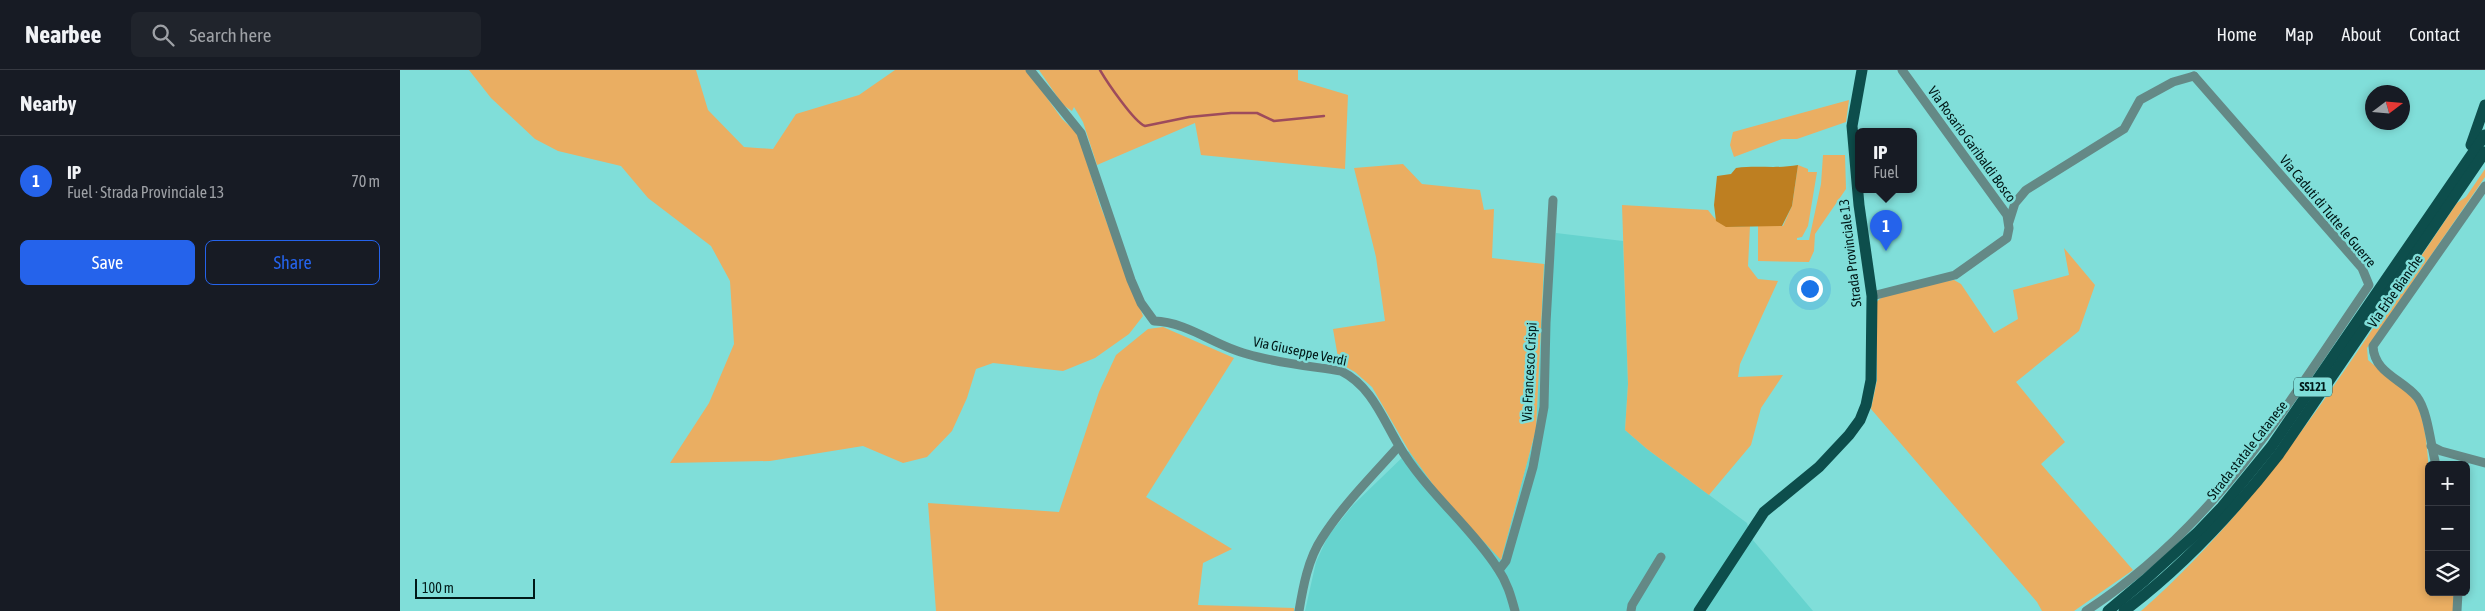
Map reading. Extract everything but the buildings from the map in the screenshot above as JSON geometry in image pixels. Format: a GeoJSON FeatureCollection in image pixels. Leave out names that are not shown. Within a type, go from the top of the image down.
{"type":"FeatureCollection","features":[{"type":"Feature","properties":{"kind":"main road","name":"Strada Provinciale 13"},"geometry":{"type":"LineString","coordinates":[[1855,160],[1852,126],[1862,70]]}},
{"type":"Feature","properties":{"kind":"main road"},"geometry":{"type":"LineString","coordinates":[[2444,196],[2476,135],[2485,105]]}},
{"type":"Feature","properties":{"kind":"main road","name":"Strada statale Catanese"},"geometry":{"type":"LineString","coordinates":[[2108,611],[2179,551],[2222,508],[2271,447],[2485,135]]}},
{"type":"Feature","properties":{"kind":"main road","name":"Strada statale Catanese"},"geometry":{"type":"LineString","coordinates":[[2124,611],[2180,566],[2255,486],[2290,438],[2484,153]]}},
{"type":"Feature","properties":{"kind":"main road","name":"Strada Provinciale 13"},"geometry":{"type":"LineString","coordinates":[[1699,611],[1764,512],[1819,467],[1860,420],[1866,405],[1871,380],[1872,296],[1858,193]]}},
{"type":"Feature","properties":{"kind":"street","name":"Via Giuseppe Verdi"},"geometry":{"type":"LineString","coordinates":[[1030,70],[1081,133],[1131,280],[1141,303],[1154,321],[1166,321],[1186,328],[1246,354],[1341,371],[1352,376],[1363,385],[1399,446],[1430,490],[1499,570],[1506,582],[1516,611]]}},
{"type":"Feature","properties":{"kind":"street","name":"Via Rosario Garibaldi Bosco"},"geometry":{"type":"LineString","coordinates":[[1872,296],[1955,276],[2007,238],[2009,222],[2007,215],[1902,70]]}},
{"type":"Feature","properties":{"kind":"street"},"geometry":{"type":"LineString","coordinates":[[2009,222],[2015,203],[2026,190],[2124,129],[2140,100],[2194,73]]}},
{"type":"Feature","properties":{"kind":"street","name":"Via Caduti di Tutte le Guerre"},"geometry":{"type":"LineString","coordinates":[[2086,611],[2137,575],[2207,507],[2256,451],[2369,285],[2362,268],[2194,73]]}},
{"type":"Feature","properties":{"kind":"street","name":"Via Erbe Bianche"},"geometry":{"type":"LineString","coordinates":[[2435,461],[2423,409],[2418,397],[2377,362],[2373,346],[2485,186]]}},
{"type":"Feature","properties":{"kind":"street","name":"Via Francesco Crispi"},"geometry":{"type":"LineString","coordinates":[[1499,570],[1506,561],[1530,477],[1544,407],[1546,323],[1554,200]]}},
{"type":"Feature","properties":{"kind":"street"},"geometry":{"type":"LineString","coordinates":[[1299,611],[1308,568],[1322,538],[1357,493],[1399,446]]}},
{"type":"Feature","properties":{"kind":"street"},"geometry":{"type":"LineString","coordinates":[[2431,446],[2441,451],[2485,463]]}},
{"type":"Feature","properties":{"kind":"street"},"geometry":{"type":"LineString","coordinates":[[1630,611],[1661,558]]}},
{"type":"Feature","properties":{"kind":"street"},"geometry":{"type":"LineString","coordinates":[[2458,596],[2458,611]]}},
{"type":"Feature","properties":{"kind":"shaded area"},"geometry":{"type":"Polygon","coordinates":[[[469,70],[696,70],[708,110],[744,147],[773,149],[796,114],[859,95],[895,70],[1027,70],[1062,119],[1078,134],[1100,205],[1143,316],[1129,334],[1095,358],[1063,371],[993,363],[976,369],[967,398],[952,431],[927,457],[903,463],[863,446],[770,461],[670,463],[709,403],[734,344],[730,281],[711,246],[648,198],[621,166],[558,151],[535,139],[491,98],[469,70]]]}},
{"type":"Feature","properties":{"kind":"shaded area"},"geometry":{"type":"Polygon","coordinates":[[[1039,70],[1298,70],[1298,80],[1348,95],[1345,169],[1201,155],[1195,123],[1097,165],[1083,122],[1074,107],[1072,111],[1063,105],[1039,70]]]}},
{"type":"Feature","properties":{"kind":"shaded area"},"geometry":{"type":"Polygon","coordinates":[[[1849,100],[1846,122],[1797,139],[1782,139],[1734,157],[1730,145],[1733,132],[1849,100]]]}},
{"type":"Feature","properties":{"kind":"shaded area"},"geometry":{"type":"Polygon","coordinates":[[[1823,155],[1845,155],[1846,189],[1815,234],[1814,251],[1809,262],[1758,261],[1758,226],[1783,226],[1792,206],[1798,165],[1808,169],[1808,172],[1817,172],[1808,226],[1802,237],[1797,238],[1797,240],[1809,240],[1821,184],[1823,155]]]}},
{"type":"Feature","properties":{"kind":"shaded area"},"geometry":{"type":"Polygon","coordinates":[[[1403,164],[1422,184],[1480,190],[1484,210],[1494,209],[1492,258],[1544,264],[1536,429],[1501,560],[1442,497],[1409,451],[1372,387],[1355,372],[1339,363],[1333,329],[1385,321],[1376,257],[1354,168],[1403,164]]]}},
{"type":"Feature","properties":{"kind":"shaded area"},"geometry":{"type":"Polygon","coordinates":[[[1798,165],[1792,206],[1782,226],[1726,227],[1716,221],[1714,205],[1717,176],[1731,174],[1736,168],[1798,165]]]}},
{"type":"Feature","properties":{"kind":"shaded area"},"geometry":{"type":"Polygon","coordinates":[[[2485,169],[2485,177],[2367,348],[2368,360],[2398,384],[2414,400],[2421,415],[2426,437],[2428,461],[2425,461],[2425,596],[2454,596],[2453,611],[2141,611],[2188,567],[2232,519],[2273,469],[2349,364],[2457,203],[2466,197],[2485,169]]]}},
{"type":"Feature","properties":{"kind":"shaded area"},"geometry":{"type":"Polygon","coordinates":[[[1622,205],[1708,210],[1717,221],[1726,226],[1750,226],[1748,266],[1758,279],[1778,281],[1740,364],[1738,377],[1783,375],[1761,408],[1751,445],[1709,495],[1647,449],[1625,430],[1628,384],[1622,205]]]}},
{"type":"Feature","properties":{"kind":"shaded area"},"geometry":{"type":"Polygon","coordinates":[[[1556,233],[1623,241],[1628,384],[1625,430],[1647,449],[1747,523],[1752,539],[1813,611],[1305,611],[1316,562],[1328,536],[1353,505],[1409,451],[1442,497],[1501,559],[1536,429],[1544,264],[1553,265],[1556,233]]]}},
{"type":"Feature","properties":{"kind":"shaded area"},"geometry":{"type":"Polygon","coordinates":[[[2064,248],[2095,285],[2079,331],[2016,382],[2065,442],[2041,464],[2133,570],[2074,611],[2042,611],[2037,602],[1871,409],[1877,380],[1876,303],[1882,298],[1900,290],[1954,280],[1961,284],[1994,333],[2018,319],[2013,290],[2069,275],[2064,248]]]}},
{"type":"Feature","properties":{"kind":"shaded area"},"geometry":{"type":"Polygon","coordinates":[[[1163,327],[1234,358],[1146,497],[1232,549],[1203,563],[1198,605],[1294,608],[1294,611],[936,611],[928,503],[1059,512],[1099,392],[1116,355],[1148,329],[1163,327]]]}},
{"type":"Feature","properties":{"kind":"waterway"},"geometry":{"type":"LineString","coordinates":[[1100,70],[1128,110],[1145,126],[1189,117],[1231,113],[1257,113],[1274,121],[1324,116]]}},
{"type":"Feature","properties":{"kind":"place","name":"IP"},"geometry":{"type":"Point","coordinates":[1886,251]}}]}
